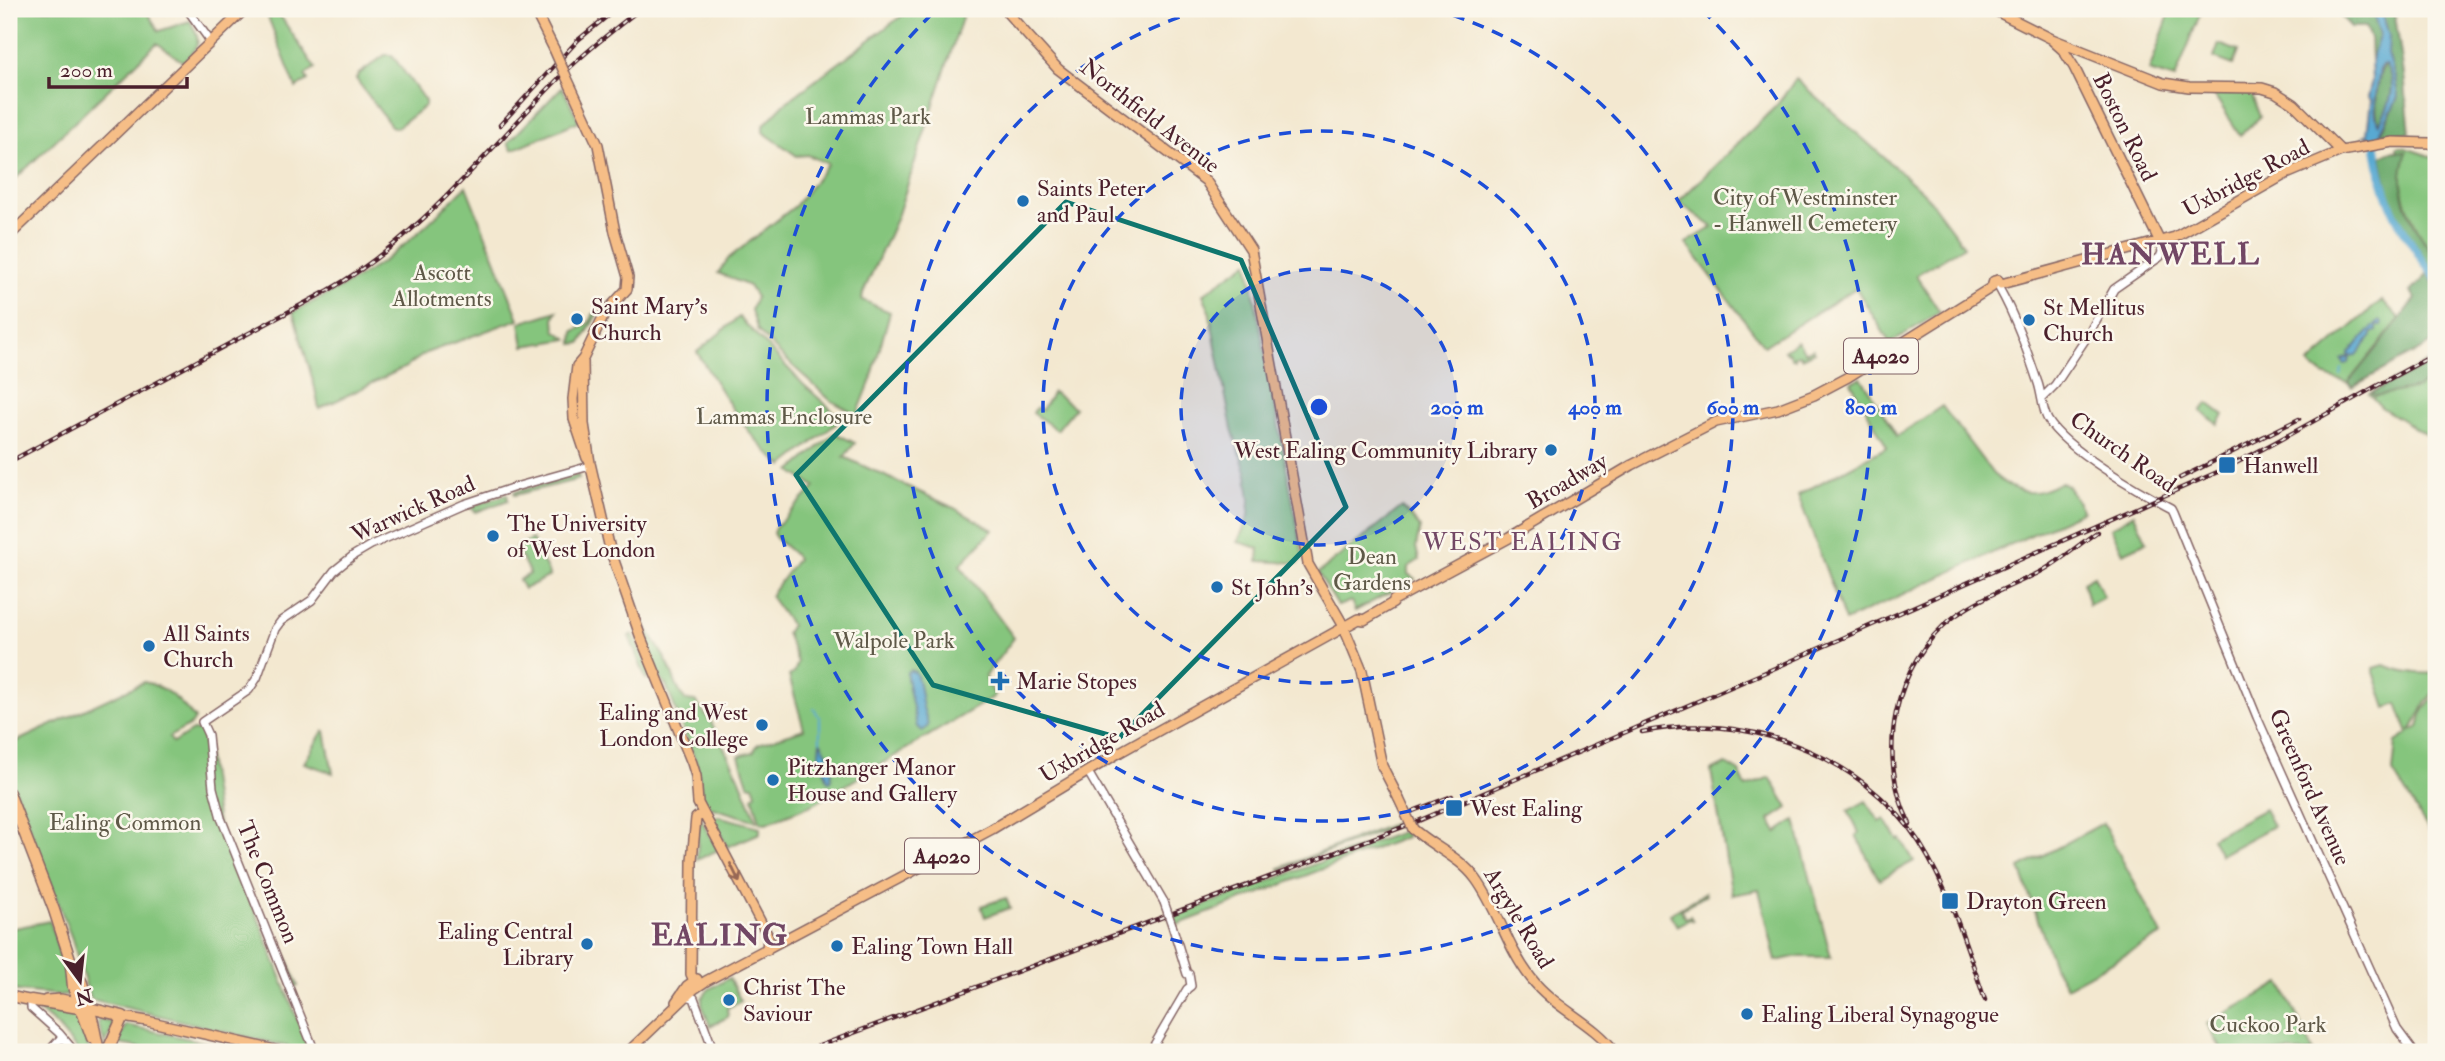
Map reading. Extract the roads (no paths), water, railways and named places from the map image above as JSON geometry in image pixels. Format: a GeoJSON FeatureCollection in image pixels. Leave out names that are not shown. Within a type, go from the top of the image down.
{"type":"FeatureCollection","features":[{"type":"Feature","properties":{"kind":"highway"},"geometry":{"type":"LineString","coordinates":[[9,793],[71,962],[82,983],[85,1008],[103,1050]]}},
{"type":"Feature","properties":{"kind":"highway"},"geometry":{"type":"LineString","coordinates":[[31,1000],[124,1016],[103,1050]]}},
{"type":"Feature","properties":{"kind":"main road"},"geometry":{"type":"LineString","coordinates":[[9,236],[244,9]]}},
{"type":"Feature","properties":{"kind":"main road"},"geometry":{"type":"LineString","coordinates":[[534,9],[598,145],[615,232],[627,271],[627,289],[606,313],[583,359],[582,401],[590,464],[610,549],[637,626],[692,763],[696,776],[696,796],[703,813],[768,936],[780,943]]}},
{"type":"Feature","properties":{"kind":"main road","name":"Northfield Avenue"},"geometry":{"type":"LineString","coordinates":[[1004,9],[1058,69],[1206,181],[1248,244],[1308,564],[1345,628],[1364,676],[1382,766],[1416,832]]}},
{"type":"Feature","properties":{"kind":"main road","name":"Boston Road"},"geometry":{"type":"LineString","coordinates":[[1992,9],[2052,39],[2084,51]]}},
{"type":"Feature","properties":{"kind":"main road","name":"Boston Road"},"geometry":{"type":"LineString","coordinates":[[2052,39],[2074,67],[2160,242]]}},
{"type":"Feature","properties":{"kind":"main road","name":"Boston Road"},"geometry":{"type":"LineString","coordinates":[[2074,67],[2074,55],[2078,51],[2084,51]]}},
{"type":"Feature","properties":{"kind":"main road"},"geometry":{"type":"LineString","coordinates":[[2084,51],[2168,84],[2272,90],[2294,104],[2341,151]]}},
{"type":"Feature","properties":{"kind":"main road"},"geometry":{"type":"LineString","coordinates":[[2325,137],[2329,151],[2326,157]]}},
{"type":"Feature","properties":{"kind":"main road","name":"Uxbridge Road"},"geometry":{"type":"LineString","coordinates":[[1766,411],[1797,402],[1848,377],[1997,286],[2160,242],[2188,230],[2284,175],[2341,151],[2361,145],[2389,142],[2434,142]]}},
{"type":"Feature","properties":{"kind":"main road","name":"Broadway"},"geometry":{"type":"LineString","coordinates":[[1345,628],[1360,617],[1364,620],[1394,600],[1656,453],[1720,421],[1766,411]]}},
{"type":"Feature","properties":{"kind":"main road"},"geometry":{"type":"LineString","coordinates":[[1336,613],[1346,618],[1360,617]]}},
{"type":"Feature","properties":{"kind":"main road","name":"Uxbridge Road"},"geometry":{"type":"LineString","coordinates":[[780,943],[992,829],[1345,628]]}},
{"type":"Feature","properties":{"kind":"main road"},"geometry":{"type":"LineString","coordinates":[[703,813],[696,818],[692,860],[691,974],[694,981],[714,977]]}},
{"type":"Feature","properties":{"kind":"main road","name":"Argyle Road"},"geometry":{"type":"LineString","coordinates":[[1416,832],[1456,859],[1476,878],[1531,978],[1557,1005],[1592,1030],[1615,1052]]}},
{"type":"Feature","properties":{"kind":"main road"},"geometry":{"type":"LineString","coordinates":[[767,950],[768,936]]}},
{"type":"Feature","properties":{"kind":"main road","name":"A4020"},"geometry":{"type":"LineString","coordinates":[[628,1052],[670,1012],[714,977],[780,943]]}},
{"type":"Feature","properties":{"kind":"main road"},"geometry":{"type":"LineString","coordinates":[[687,998],[691,966]]}},
{"type":"Feature","properties":{"kind":"main road","name":"A4020"},"geometry":{"type":"LineString","coordinates":[[687,998],[694,981],[709,975],[714,977]]}},
{"type":"Feature","properties":{"kind":"main road"},"geometry":{"type":"LineString","coordinates":[[9,996],[31,1000]]}},
{"type":"Feature","properties":{"kind":"main road"},"geometry":{"type":"LineString","coordinates":[[124,1016],[284,1052]]}},
{"type":"Feature","properties":{"kind":"street"},"geometry":{"type":"LineString","coordinates":[[187,9],[211,42]]}},
{"type":"Feature","properties":{"kind":"street"},"geometry":{"type":"LineString","coordinates":[[2042,398],[2055,385],[2085,341],[2114,289],[2160,257],[2160,242]]}},
{"type":"Feature","properties":{"kind":"street","name":"Church Road"},"geometry":{"type":"LineString","coordinates":[[1997,286],[2016,320],[2048,421],[2063,437],[2113,474],[2171,508],[2182,531]]}},
{"type":"Feature","properties":{"kind":"street"},"geometry":{"type":"LineString","coordinates":[[2037,381],[2046,386],[2055,385]]}},
{"type":"Feature","properties":{"kind":"street","name":"Warwick Road"},"geometry":{"type":"LineString","coordinates":[[202,722],[249,690],[262,668],[275,629],[281,621],[312,600],[334,571],[354,555],[464,504],[590,464]]}},
{"type":"Feature","properties":{"kind":"street","name":"Greenford Avenue"},"geometry":{"type":"LineString","coordinates":[[2182,531],[2261,727],[2397,1029],[2414,1052]]}},
{"type":"Feature","properties":{"kind":"street","name":"The Common"},"geometry":{"type":"LineString","coordinates":[[202,722],[209,738],[212,781],[222,818],[315,1052]]}},
{"type":"Feature","properties":{"kind":"street"},"geometry":{"type":"LineString","coordinates":[[1088,772],[1164,902],[1191,986],[1150,1052]]}},
{"type":"Feature","properties":{"kind":"street"},"geometry":{"type":"LineString","coordinates":[[687,998],[714,1052]]}},
{"type":"Feature","properties":{"kind":"street"},"geometry":{"type":"LineString","coordinates":[[31,1000],[31,1008],[75,1052]]}},
{"type":"Feature","properties":{"kind":"street"},"geometry":{"type":"LineString","coordinates":[[48,1052],[62,1037]]}},
{"type":"Feature","properties":{"kind":"water"},"geometry":{"type":"Polygon","coordinates":[[[2371,9],[2381,9],[2389,36],[2388,54],[2398,97],[2381,131],[2381,137],[2369,139],[2364,136],[2367,134],[2371,100],[2368,97],[2372,80],[2371,60],[2380,34],[2371,9]],[[2385,65],[2381,66],[2375,105],[2379,124],[2387,110],[2391,94],[2392,79],[2385,65]]]}},
{"type":"Feature","properties":{"kind":"water"},"geometry":{"type":"Polygon","coordinates":[[[2380,320],[2381,326],[2377,326],[2377,331],[2372,333],[2357,355],[2350,356],[2349,363],[2344,364],[2342,360],[2349,357],[2349,353],[2380,320]]]}},
{"type":"Feature","properties":{"kind":"water"},"geometry":{"type":"Polygon","coordinates":[[[910,670],[915,672],[918,679],[928,726],[923,731],[917,727],[907,679],[910,670]]]}},
{"type":"Feature","properties":{"kind":"water"},"geometry":{"type":"Polygon","coordinates":[[[820,741],[832,762],[831,781],[828,781],[819,753],[820,741]]]}},
{"type":"Feature","properties":{"kind":"waterway"},"geometry":{"type":"LineString","coordinates":[[2374,130],[2381,174],[2393,209],[2411,243],[2436,279]]}},
{"type":"Feature","properties":{"kind":"waterway"},"geometry":{"type":"LineString","coordinates":[[2341,375],[2342,369]]}},
{"type":"Feature","properties":{"kind":"waterway"},"geometry":{"type":"LineString","coordinates":[[814,709],[820,718],[820,741]]}},
{"type":"Feature","properties":{"kind":"railway"},"geometry":{"type":"LineString","coordinates":[[500,125],[578,40],[616,9]]}},
{"type":"Feature","properties":{"kind":"railway"},"geometry":{"type":"LineString","coordinates":[[9,462],[329,290],[362,269],[423,219],[569,69],[640,9]]}},
{"type":"Feature","properties":{"kind":"railway"},"geometry":{"type":"LineString","coordinates":[[803,1052],[1416,822],[1775,668],[2222,470],[2436,354]]}},
{"type":"Feature","properties":{"kind":"railway"},"geometry":{"type":"LineString","coordinates":[[2180,478],[2299,419]]}},
{"type":"Feature","properties":{"kind":"railway"},"geometry":{"type":"LineString","coordinates":[[1910,824],[1899,797],[1893,741],[1896,712],[1904,685],[1917,659],[1934,636],[1955,616],[1986,597],[2048,568],[2097,532]]}},
{"type":"Feature","properties":{"kind":"railway"},"geometry":{"type":"LineString","coordinates":[[1642,732],[1681,727],[1720,728],[1759,734],[1797,746],[1833,763],[1866,785],[1895,811],[1930,861],[1956,919],[1985,1000]]}},
{"type":"Feature","properties":{"kind":"railway"},"geometry":{"type":"LineString","coordinates":[[1413,811],[1452,796]]}},
{"type":"Feature","properties":{"kind":"place","name":"Saints Peter and Paul"},"geometry":{"type":"Point","coordinates":[1023,201]}},
{"type":"Feature","properties":{"kind":"place","name":"Saint Mary's Church"},"geometry":{"type":"Point","coordinates":[577,319]}},
{"type":"Feature","properties":{"kind":"place","name":"St Mellitus Church"},"geometry":{"type":"Point","coordinates":[2029,320]}},
{"type":"Feature","properties":{"kind":"place","name":"West Ealing Community Library"},"geometry":{"type":"Point","coordinates":[1551,450]}},
{"type":"Feature","properties":{"kind":"place","name":"Hanwell"},"geometry":{"type":"Point","coordinates":[2227,465]}},
{"type":"Feature","properties":{"kind":"place","name":"The University of West London"},"geometry":{"type":"Point","coordinates":[493,536]}},
{"type":"Feature","properties":{"kind":"place","name":"St John's"},"geometry":{"type":"Point","coordinates":[1217,587]}},
{"type":"Feature","properties":{"kind":"place","name":"All Saints Church"},"geometry":{"type":"Point","coordinates":[149,646]}},
{"type":"Feature","properties":{"kind":"place","name":"Marie Stopes"},"geometry":{"type":"Point","coordinates":[1000,681]}},
{"type":"Feature","properties":{"kind":"place","name":"Ealing and West London College"},"geometry":{"type":"Point","coordinates":[762,725]}},
{"type":"Feature","properties":{"kind":"place","name":"Pitzhanger Manor House and Gallery"},"geometry":{"type":"Point","coordinates":[773,780]}},
{"type":"Feature","properties":{"kind":"place","name":"West Ealing"},"geometry":{"type":"Point","coordinates":[1454,808]}},
{"type":"Feature","properties":{"kind":"place","name":"Drayton Green"},"geometry":{"type":"Point","coordinates":[1950,901]}},
{"type":"Feature","properties":{"kind":"place","name":"Ealing Central Library"},"geometry":{"type":"Point","coordinates":[587,944]}},
{"type":"Feature","properties":{"kind":"place","name":"Ealing Town Hall"},"geometry":{"type":"Point","coordinates":[837,946]}},
{"type":"Feature","properties":{"kind":"place","name":"Christ The Saviour"},"geometry":{"type":"Point","coordinates":[729,1000]}},
{"type":"Feature","properties":{"kind":"place","name":"Ealing Liberal Synagogue"},"geometry":{"type":"Point","coordinates":[1747,1014]}},
{"type":"Feature","properties":{"kind":"district","name":"HANWELL"},"geometry":{"type":"Point","coordinates":[2171,254]}},
{"type":"Feature","properties":{"kind":"district","name":"WEST EALING"},"geometry":{"type":"Point","coordinates":[1523,542]}},
{"type":"Feature","properties":{"kind":"district","name":"EALING"},"geometry":{"type":"Point","coordinates":[720,935]}},
{"type":"Feature","properties":{"kind":"park label","name":"Lammas Park"},"geometry":{"type":"Point","coordinates":[868,116]}},
{"type":"Feature","properties":{"kind":"park label","name":"City of Westminster - Hanwell Cemetery"},"geometry":{"type":"Point","coordinates":[1805,210]}},
{"type":"Feature","properties":{"kind":"park label","name":"Ascott Allotments"},"geometry":{"type":"Point","coordinates":[442,285]}},
{"type":"Feature","properties":{"kind":"park label","name":"Lammas Enclosure"},"geometry":{"type":"Point","coordinates":[784,416]}},
{"type":"Feature","properties":{"kind":"park label","name":"Dean Gardens"},"geometry":{"type":"Point","coordinates":[1372,569]}},
{"type":"Feature","properties":{"kind":"park label","name":"Walpole Park"},"geometry":{"type":"Point","coordinates":[894,640]}},
{"type":"Feature","properties":{"kind":"park label","name":"Ealing Common"},"geometry":{"type":"Point","coordinates":[125,822]}},
{"type":"Feature","properties":{"kind":"park label","name":"Cuckoo Park"},"geometry":{"type":"Point","coordinates":[2268,1024]}}]}
